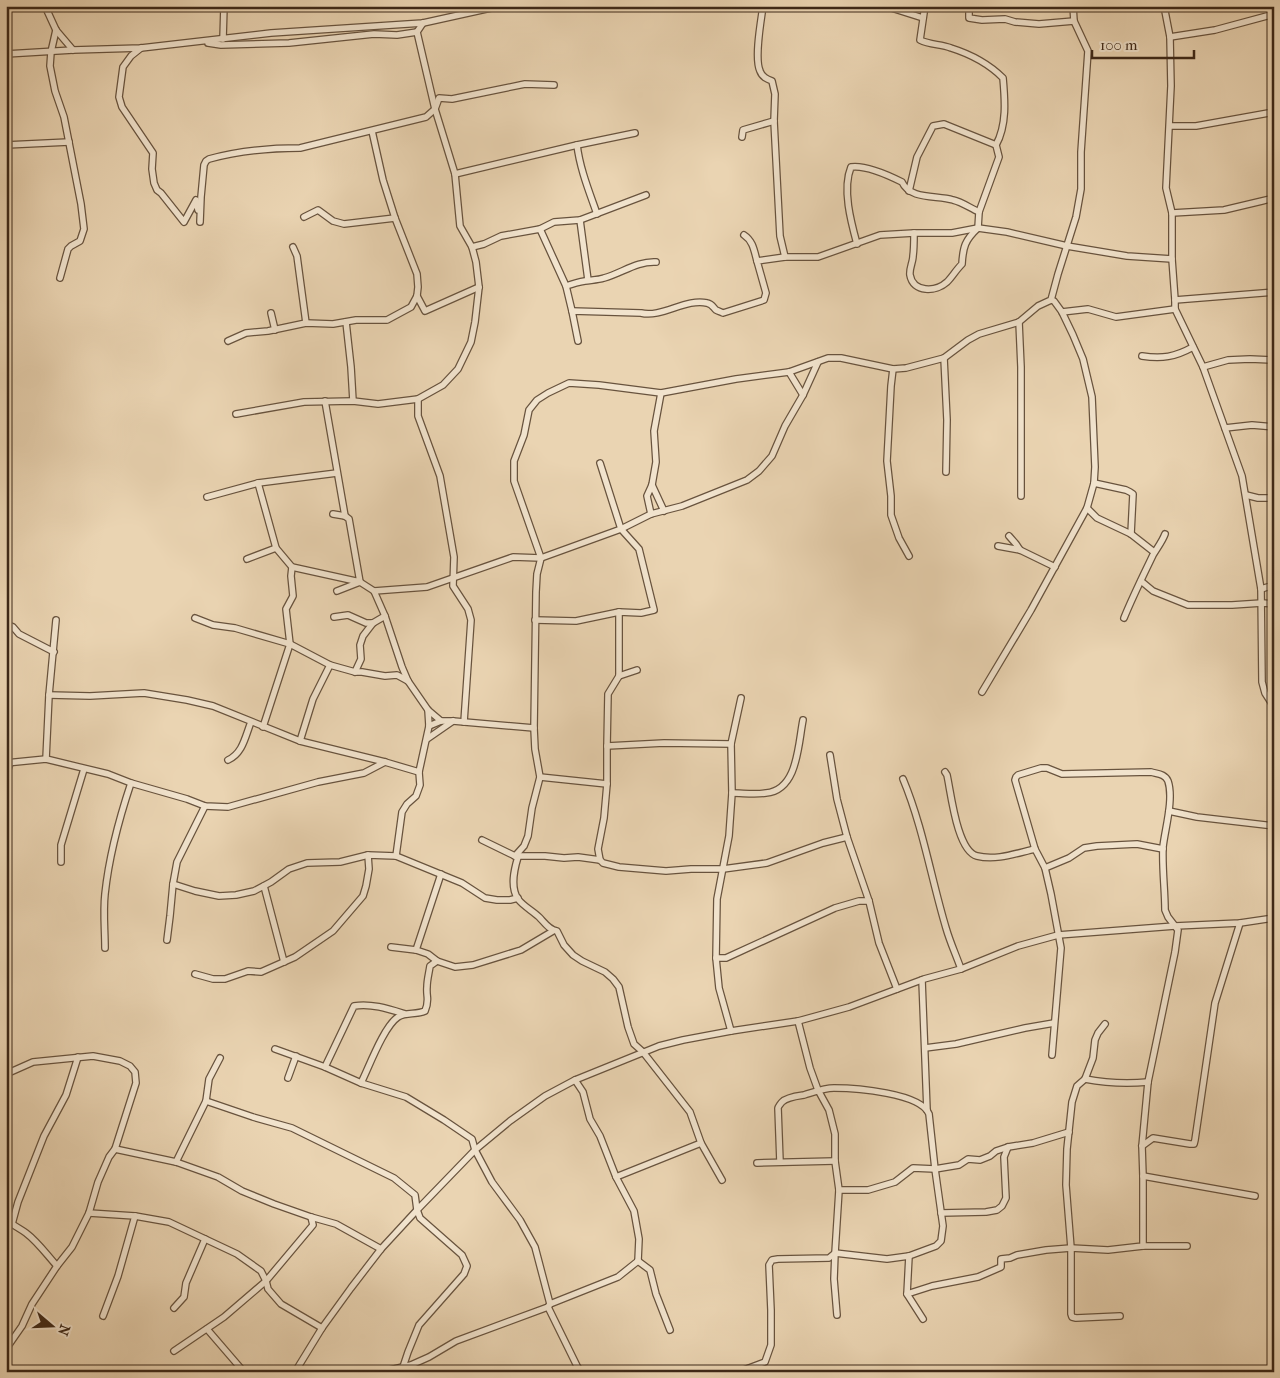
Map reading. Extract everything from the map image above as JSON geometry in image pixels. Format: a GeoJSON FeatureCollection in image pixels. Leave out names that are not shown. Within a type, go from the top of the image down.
{"type":"FeatureCollection","features":[{"type":"Feature","properties":{"kind":"street"},"geometry":{"type":"LineString","coordinates":[[45,6],[56,30],[73,50]]}},
{"type":"Feature","properties":{"kind":"street"},"geometry":{"type":"LineString","coordinates":[[223,38],[224,6]]}},
{"type":"Feature","properties":{"kind":"street"},"geometry":{"type":"LineString","coordinates":[[6,54],[141,48],[271,33],[423,23],[500,6]]}},
{"type":"Feature","properties":{"kind":"street"},"geometry":{"type":"LineString","coordinates":[[763,6],[759,41],[759,70],[764,77],[772,81],[775,94],[774,121],[780,236],[785,257]]}},
{"type":"Feature","properties":{"kind":"street"},"geometry":{"type":"LineString","coordinates":[[885,6],[923,18]]}},
{"type":"Feature","properties":{"kind":"street"},"geometry":{"type":"LineString","coordinates":[[914,233],[913,258],[909,274],[913,285],[920,289],[927,289],[946,283],[962,264],[967,238],[978,228],[979,212],[999,157],[996,145],[1000,138],[1005,113],[1003,78],[994,69],[967,54],[920,40],[925,6]]}},
{"type":"Feature","properties":{"kind":"street"},"geometry":{"type":"LineString","coordinates":[[969,6],[969,18],[982,20],[1005,19],[1015,22],[1039,24],[1074,21]]}},
{"type":"Feature","properties":{"kind":"street"},"geometry":{"type":"LineString","coordinates":[[1051,300],[1076,218],[1081,189],[1081,152],[1088,51],[1074,21],[1073,6]]}},
{"type":"Feature","properties":{"kind":"street"},"geometry":{"type":"LineString","coordinates":[[1164,6],[1170,37],[1170,126],[1166,188],[1172,213],[1174,308],[1203,367],[1242,476],[1261,589],[1262,682],[1265,693],[1274,707]]}},
{"type":"Feature","properties":{"kind":"street"},"geometry":{"type":"LineString","coordinates":[[1170,37],[1215,30],[1274,14]]}},
{"type":"Feature","properties":{"kind":"street"},"geometry":{"type":"LineString","coordinates":[[236,414],[304,402],[353,401],[378,404],[418,400],[443,385],[458,369],[471,342],[479,286],[476,262],[472,247],[460,226],[455,174],[435,109],[417,32],[423,23]]}},
{"type":"Feature","properties":{"kind":"street"},"geometry":{"type":"LineString","coordinates":[[56,30],[50,66],[64,117],[84,229],[80,242],[68,249],[60,278]]}},
{"type":"Feature","properties":{"kind":"street"},"geometry":{"type":"LineString","coordinates":[[203,42],[221,46],[289,43],[374,34],[397,35],[417,32]]}},
{"type":"Feature","properties":{"kind":"street"},"geometry":{"type":"LineString","coordinates":[[141,48],[123,67],[119,97],[122,107],[154,153],[152,169],[157,190],[184,222],[196,200],[200,222],[204,165],[209,159],[231,153],[300,148],[426,117],[435,109],[439,98],[452,99],[525,84],[554,84]]}},
{"type":"Feature","properties":{"kind":"street"},"geometry":{"type":"LineString","coordinates":[[1170,126],[1196,126],[1274,112]]}},
{"type":"Feature","properties":{"kind":"street"},"geometry":{"type":"LineString","coordinates":[[742,137],[743,130],[774,121]]}},
{"type":"Feature","properties":{"kind":"street"},"geometry":{"type":"LineString","coordinates":[[909,191],[917,157],[933,126],[944,124],[996,145]]}},
{"type":"Feature","properties":{"kind":"street"},"geometry":{"type":"LineString","coordinates":[[228,341],[246,333],[275,330],[306,323],[333,324],[356,320],[386,320],[411,307],[417,296],[417,274],[395,218],[383,180],[372,131]]}},
{"type":"Feature","properties":{"kind":"street"},"geometry":{"type":"LineString","coordinates":[[455,174],[635,133]]}},
{"type":"Feature","properties":{"kind":"street"},"geometry":{"type":"LineString","coordinates":[[6,146],[69,142]]}},
{"type":"Feature","properties":{"kind":"street"},"geometry":{"type":"LineString","coordinates":[[577,145],[584,180],[597,214]]}},
{"type":"Feature","properties":{"kind":"street"},"geometry":{"type":"LineString","coordinates":[[857,244],[848,198],[848,174],[850,167],[857,166],[894,178],[902,182],[909,191],[922,196],[954,200],[979,212]]}},
{"type":"Feature","properties":{"kind":"street"},"geometry":{"type":"LineString","coordinates":[[472,247],[501,236],[540,229],[554,222],[580,220],[646,195]]}},
{"type":"Feature","properties":{"kind":"street"},"geometry":{"type":"LineString","coordinates":[[1172,213],[1224,210],[1274,198]]}},
{"type":"Feature","properties":{"kind":"street"},"geometry":{"type":"LineString","coordinates":[[304,217],[318,210],[333,221],[344,224],[395,218]]}},
{"type":"Feature","properties":{"kind":"street"},"geometry":{"type":"LineString","coordinates":[[580,220],[588,280]]}},
{"type":"Feature","properties":{"kind":"street"},"geometry":{"type":"LineString","coordinates":[[757,260],[785,257],[818,257],[880,235],[914,233],[952,234],[978,228],[1127,256],[1172,259]]}},
{"type":"Feature","properties":{"kind":"street"},"geometry":{"type":"LineString","coordinates":[[540,229],[566,286],[578,340]]}},
{"type":"Feature","properties":{"kind":"street"},"geometry":{"type":"LineString","coordinates":[[572,311],[648,314],[672,309],[684,304],[706,302],[712,304],[723,313],[764,300],[766,293],[753,244],[744,235]]}},
{"type":"Feature","properties":{"kind":"street"},"geometry":{"type":"LineString","coordinates":[[294,246],[306,323]]}},
{"type":"Feature","properties":{"kind":"street"},"geometry":{"type":"LineString","coordinates":[[566,286],[588,280],[606,278],[620,271],[648,262],[656,262]]}},
{"type":"Feature","properties":{"kind":"street"},"geometry":{"type":"LineString","coordinates":[[417,296],[425,311],[479,286]]}},
{"type":"Feature","properties":{"kind":"street"},"geometry":{"type":"LineString","coordinates":[[1175,300],[1274,292]]}},
{"type":"Feature","properties":{"kind":"street"},"geometry":{"type":"LineString","coordinates":[[982,692],[1055,567],[1086,508],[1094,483],[1092,397],[1083,358],[1062,312],[1054,301],[1051,300]]}},
{"type":"Feature","properties":{"kind":"street"},"geometry":{"type":"LineString","coordinates":[[515,856],[524,846],[528,836],[532,808],[540,777],[535,749],[534,728],[536,583],[541,558],[514,481],[514,461],[524,435],[529,410],[538,400],[548,392],[569,383],[661,393],[736,379],[789,372],[828,358],[841,358],[893,369],[906,368],[944,358],[979,334],[1019,322],[1038,306],[1051,300]]}},
{"type":"Feature","properties":{"kind":"street"},"geometry":{"type":"LineString","coordinates":[[1062,312],[1088,309],[1116,317],[1174,308]]}},
{"type":"Feature","properties":{"kind":"street"},"geometry":{"type":"LineString","coordinates":[[270,313],[275,330]]}},
{"type":"Feature","properties":{"kind":"street"},"geometry":{"type":"LineString","coordinates":[[346,322],[352,367],[353,401]]}},
{"type":"Feature","properties":{"kind":"street"},"geometry":{"type":"LineString","coordinates":[[1019,322],[1021,496]]}},
{"type":"Feature","properties":{"kind":"street"},"geometry":{"type":"LineString","coordinates":[[1142,356],[1166,357],[1182,353],[1193,347]]}},
{"type":"Feature","properties":{"kind":"street"},"geometry":{"type":"LineString","coordinates":[[944,358],[948,420],[946,472]]}},
{"type":"Feature","properties":{"kind":"street"},"geometry":{"type":"LineString","coordinates":[[1203,367],[1228,360],[1274,360]]}},
{"type":"Feature","properties":{"kind":"street"},"geometry":{"type":"LineString","coordinates":[[374,591],[427,587],[513,557],[541,558],[621,529],[651,514],[682,506],[747,480],[759,471],[772,456],[785,426],[803,395],[818,362]]}},
{"type":"Feature","properties":{"kind":"street"},"geometry":{"type":"LineString","coordinates":[[893,369],[887,461],[891,515],[899,538],[909,556]]}},
{"type":"Feature","properties":{"kind":"street"},"geometry":{"type":"LineString","coordinates":[[789,372],[803,395]]}},
{"type":"Feature","properties":{"kind":"street"},"geometry":{"type":"LineString","coordinates":[[651,514],[648,496],[656,462],[654,431],[661,393]]}},
{"type":"Feature","properties":{"kind":"street"},"geometry":{"type":"LineString","coordinates":[[418,400],[418,416],[440,476],[454,557],[453,586],[468,609],[471,620],[464,722]]}},
{"type":"Feature","properties":{"kind":"street"},"geometry":{"type":"LineString","coordinates":[[325,401],[337,473],[345,507],[345,516]]}},
{"type":"Feature","properties":{"kind":"street"},"geometry":{"type":"LineString","coordinates":[[1225,428],[1252,425],[1274,427]]}},
{"type":"Feature","properties":{"kind":"street"},"geometry":{"type":"LineString","coordinates":[[535,620],[576,620],[619,612],[641,613],[654,610],[639,549],[621,529],[600,463]]}},
{"type":"Feature","properties":{"kind":"street"},"geometry":{"type":"LineString","coordinates":[[207,497],[258,483],[337,473]]}},
{"type":"Feature","properties":{"kind":"street"},"geometry":{"type":"LineString","coordinates":[[258,483],[276,548],[292,567],[360,582],[374,591],[408,681],[428,710],[441,721]]}},
{"type":"Feature","properties":{"kind":"street"},"geometry":{"type":"LineString","coordinates":[[1094,483],[1126,490],[1133,494],[1131,534]]}},
{"type":"Feature","properties":{"kind":"street"},"geometry":{"type":"LineString","coordinates":[[652,485],[664,511]]}},
{"type":"Feature","properties":{"kind":"street"},"geometry":{"type":"LineString","coordinates":[[1246,495],[1258,498],[1274,498]]}},
{"type":"Feature","properties":{"kind":"street"},"geometry":{"type":"LineString","coordinates":[[1086,508],[1097,518],[1131,534],[1154,552]]}},
{"type":"Feature","properties":{"kind":"street"},"geometry":{"type":"LineString","coordinates":[[333,514],[345,516],[349,519],[360,582]]}},
{"type":"Feature","properties":{"kind":"street"},"geometry":{"type":"LineString","coordinates":[[1124,618],[1154,552],[1162,544],[1166,534]]}},
{"type":"Feature","properties":{"kind":"street"},"geometry":{"type":"LineString","coordinates":[[1009,536],[1020,550]]}},
{"type":"Feature","properties":{"kind":"street"},"geometry":{"type":"LineString","coordinates":[[998,546],[1020,550],[1055,567]]}},
{"type":"Feature","properties":{"kind":"street"},"geometry":{"type":"LineString","coordinates":[[247,559],[276,548]]}},
{"type":"Feature","properties":{"kind":"street"},"geometry":{"type":"LineString","coordinates":[[263,727],[290,644],[286,609],[294,596],[291,576],[292,567]]}},
{"type":"Feature","properties":{"kind":"street"},"geometry":{"type":"LineString","coordinates":[[1141,581],[1153,591],[1188,605],[1274,604]]}},
{"type":"Feature","properties":{"kind":"street"},"geometry":{"type":"LineString","coordinates":[[337,591],[360,582]]}},
{"type":"Feature","properties":{"kind":"street"},"geometry":{"type":"LineString","coordinates":[[1261,589],[1274,585]]}},
{"type":"Feature","properties":{"kind":"street"},"geometry":{"type":"LineString","coordinates":[[600,860],[598,849],[604,818],[607,784],[608,694],[619,676],[619,612]]}},
{"type":"Feature","properties":{"kind":"street"},"geometry":{"type":"LineString","coordinates":[[334,618],[348,615],[366,623],[374,623]]}},
{"type":"Feature","properties":{"kind":"street"},"geometry":{"type":"LineString","coordinates":[[355,672],[361,659],[360,645],[363,636],[374,623],[385,616]]}},
{"type":"Feature","properties":{"kind":"street"},"geometry":{"type":"LineString","coordinates":[[195,618],[213,625],[235,628],[290,644],[330,665],[355,672],[385,676],[397,675],[408,681]]}},
{"type":"Feature","properties":{"kind":"street"},"geometry":{"type":"LineString","coordinates":[[46,759],[49,694],[56,620]]}},
{"type":"Feature","properties":{"kind":"street"},"geometry":{"type":"LineString","coordinates":[[6,624],[19,634],[54,652]]}},
{"type":"Feature","properties":{"kind":"street"},"geometry":{"type":"LineString","coordinates":[[300,741],[312,700],[330,665]]}},
{"type":"Feature","properties":{"kind":"street"},"geometry":{"type":"LineString","coordinates":[[397,675],[402,667]]}},
{"type":"Feature","properties":{"kind":"street"},"geometry":{"type":"LineString","coordinates":[[619,676],[637,670]]}},
{"type":"Feature","properties":{"kind":"street"},"geometry":{"type":"LineString","coordinates":[[49,694],[90,696],[144,693],[187,700],[212,706],[300,741],[419,772]]}},
{"type":"Feature","properties":{"kind":"street"},"geometry":{"type":"LineString","coordinates":[[731,1031],[719,988],[716,958],[717,900],[729,836],[732,793],[731,744],[741,698]]}},
{"type":"Feature","properties":{"kind":"street"},"geometry":{"type":"LineString","coordinates":[[396,856],[402,812],[407,804],[416,796],[420,784],[419,772],[430,726],[428,710]]}},
{"type":"Feature","properties":{"kind":"street"},"geometry":{"type":"LineString","coordinates":[[732,793],[766,793],[777,791],[786,784],[793,772],[803,720]]}},
{"type":"Feature","properties":{"kind":"street"},"geometry":{"type":"LineString","coordinates":[[430,726],[441,721],[453,721],[534,728]]}},
{"type":"Feature","properties":{"kind":"street"},"geometry":{"type":"LineString","coordinates":[[427,740],[453,721]]}},
{"type":"Feature","properties":{"kind":"street"},"geometry":{"type":"LineString","coordinates":[[228,760],[235,757],[241,748],[251,722]]}},
{"type":"Feature","properties":{"kind":"street"},"geometry":{"type":"LineString","coordinates":[[607,746],[664,743],[731,744]]}},
{"type":"Feature","properties":{"kind":"street"},"geometry":{"type":"LineString","coordinates":[[830,755],[846,838],[869,901],[879,943],[897,989]]}},
{"type":"Feature","properties":{"kind":"street"},"geometry":{"type":"LineString","coordinates":[[6,776],[8,763],[46,759],[108,774],[205,806],[228,807],[318,782],[364,773],[384,762]]}},
{"type":"Feature","properties":{"kind":"street"},"geometry":{"type":"LineString","coordinates":[[1052,1055],[1062,948],[1045,868],[1035,849],[1015,780],[1016,777],[1041,768],[1047,768],[1062,774],[1152,772],[1162,774],[1167,779],[1169,789],[1169,811],[1163,849],[1165,910],[1168,918],[1178,930],[1148,1082],[1142,1146],[1142,1246]]}},
{"type":"Feature","properties":{"kind":"street"},"geometry":{"type":"LineString","coordinates":[[60,862],[61,845],[84,769]]}},
{"type":"Feature","properties":{"kind":"street"},"geometry":{"type":"LineString","coordinates":[[946,772],[959,830],[964,843],[972,854],[976,856],[998,857],[1035,849]]}},
{"type":"Feature","properties":{"kind":"street"},"geometry":{"type":"LineString","coordinates":[[540,777],[607,784]]}},
{"type":"Feature","properties":{"kind":"street"},"geometry":{"type":"LineString","coordinates":[[903,778],[915,810],[946,929],[961,968]]}},
{"type":"Feature","properties":{"kind":"street"},"geometry":{"type":"LineString","coordinates":[[104,948],[105,896],[110,856],[132,783]]}},
{"type":"Feature","properties":{"kind":"street"},"geometry":{"type":"LineString","coordinates":[[167,940],[177,862],[205,806]]}},
{"type":"Feature","properties":{"kind":"street"},"geometry":{"type":"LineString","coordinates":[[1169,811],[1197,817],[1274,826]]}},
{"type":"Feature","properties":{"kind":"street"},"geometry":{"type":"LineString","coordinates":[[482,840],[515,856],[578,857],[600,860],[619,868],[666,871],[722,869],[767,863],[823,843],[846,838]]}},
{"type":"Feature","properties":{"kind":"street"},"geometry":{"type":"LineString","coordinates":[[1045,868],[1069,858],[1084,848],[1096,846],[1137,844],[1163,849]]}},
{"type":"Feature","properties":{"kind":"street"},"geometry":{"type":"LineString","coordinates":[[173,884],[219,896],[236,895],[254,891],[289,869],[307,863],[340,862],[368,856],[396,856],[462,883],[485,898],[497,900],[518,898]]}},
{"type":"Feature","properties":{"kind":"street"},"geometry":{"type":"LineString","coordinates":[[195,974],[213,980],[225,979],[248,971],[261,972],[295,957],[333,931],[363,896],[369,869],[368,856]]}},
{"type":"Feature","properties":{"kind":"street"},"geometry":{"type":"LineString","coordinates":[[515,856],[518,857],[514,872],[515,889],[518,898],[556,932],[573,955],[605,972],[619,987],[634,1044],[643,1052],[690,1112],[701,1143],[722,1180]]}},
{"type":"Feature","properties":{"kind":"street"},"geometry":{"type":"LineString","coordinates":[[416,950],[441,874]]}},
{"type":"Feature","properties":{"kind":"street"},"geometry":{"type":"LineString","coordinates":[[264,886],[284,962]]}},
{"type":"Feature","properties":{"kind":"street"},"geometry":{"type":"LineString","coordinates":[[716,958],[726,958],[835,908],[859,901],[869,901]]}},
{"type":"Feature","properties":{"kind":"street"},"geometry":{"type":"LineString","coordinates":[[295,1372],[322,1328],[381,1249],[417,1210],[475,1150],[510,1121],[538,1101],[575,1080],[659,1046],[731,1031],[798,1021],[849,1007],[1018,946],[1058,935],[1175,926],[1240,924],[1274,918]]}},
{"type":"Feature","properties":{"kind":"street"},"geometry":{"type":"LineString","coordinates":[[1142,1146],[1153,1138],[1194,1144],[1215,1003],[1240,924]]}},
{"type":"Feature","properties":{"kind":"street"},"geometry":{"type":"LineString","coordinates":[[391,946],[428,954],[437,961],[454,967],[473,965],[521,950],[552,930]]}},
{"type":"Feature","properties":{"kind":"street"},"geometry":{"type":"LineString","coordinates":[[325,1067],[354,1006],[380,1007],[405,1014],[419,1014],[425,1011],[429,998],[426,989],[430,966],[437,961]]}},
{"type":"Feature","properties":{"kind":"street"},"geometry":{"type":"LineString","coordinates":[[740,1371],[765,1362],[771,1345],[769,1265],[772,1260],[829,1258],[835,1253],[887,1259],[909,1256],[936,1246],[941,1241],[943,1226],[927,1110],[922,980]]}},
{"type":"Feature","properties":{"kind":"street"},"geometry":{"type":"LineString","coordinates":[[361,1083],[385,1034],[396,1018],[405,1014]]}},
{"type":"Feature","properties":{"kind":"street"},"geometry":{"type":"LineString","coordinates":[[798,1021],[810,1068],[818,1090],[829,1110],[835,1134],[835,1161],[839,1190],[834,1279],[837,1315]]}},
{"type":"Feature","properties":{"kind":"street"},"geometry":{"type":"LineString","coordinates":[[925,1048],[956,1044],[1054,1023]]}},
{"type":"Feature","properties":{"kind":"street"},"geometry":{"type":"LineString","coordinates":[[1104,1024],[1095,1040],[1093,1058],[1085,1079],[1077,1086],[1072,1102],[1067,1149],[1066,1185],[1071,1248],[1072,1317],[1120,1316]]}},
{"type":"Feature","properties":{"kind":"street"},"geometry":{"type":"LineString","coordinates":[[275,1049],[325,1067],[361,1083],[406,1098],[472,1139],[475,1150],[492,1182],[520,1220],[535,1248],[549,1306],[579,1369],[578,1372]]}},
{"type":"Feature","properties":{"kind":"street"},"geometry":{"type":"LineString","coordinates":[[6,1074],[33,1062],[93,1056],[120,1061],[130,1066],[135,1072],[136,1083],[115,1149],[109,1157],[98,1182],[89,1213],[72,1247],[32,1304],[22,1326],[6,1349]]}},
{"type":"Feature","properties":{"kind":"street"},"geometry":{"type":"LineString","coordinates":[[288,1078],[296,1056]]}},
{"type":"Feature","properties":{"kind":"street"},"geometry":{"type":"LineString","coordinates":[[12,1224],[18,1202],[44,1136],[66,1095],[78,1057]]}},
{"type":"Feature","properties":{"kind":"street"},"geometry":{"type":"LineString","coordinates":[[176,1162],[206,1101],[209,1079],[220,1058]]}},
{"type":"Feature","properties":{"kind":"street"},"geometry":{"type":"LineString","coordinates":[[1085,1079],[1109,1083],[1131,1084],[1148,1082]]}},
{"type":"Feature","properties":{"kind":"street"},"geometry":{"type":"LineString","coordinates":[[575,1080],[582,1092],[590,1119],[600,1136],[616,1177],[634,1211],[639,1239],[638,1261]]}},
{"type":"Feature","properties":{"kind":"street"},"geometry":{"type":"LineString","coordinates":[[780,1162],[778,1108],[781,1102],[786,1099],[833,1088],[888,1092],[915,1102],[927,1110]]}},
{"type":"Feature","properties":{"kind":"street"},"geometry":{"type":"LineString","coordinates":[[206,1101],[292,1128],[394,1178],[415,1195],[420,1218],[462,1255],[467,1266],[464,1274],[418,1325],[403,1367]]}},
{"type":"Feature","properties":{"kind":"street"},"geometry":{"type":"LineString","coordinates":[[839,1190],[868,1190],[896,1182],[913,1168],[935,1169],[959,1166],[968,1159],[980,1160],[1008,1147],[1032,1143],[1069,1132]]}},
{"type":"Feature","properties":{"kind":"street"},"geometry":{"type":"LineString","coordinates":[[616,1177],[701,1143]]}},
{"type":"Feature","properties":{"kind":"street"},"geometry":{"type":"LineString","coordinates":[[941,1213],[986,1212],[997,1210],[1002,1206],[1006,1198],[1004,1157],[1008,1147]]}},
{"type":"Feature","properties":{"kind":"street"},"geometry":{"type":"LineString","coordinates":[[115,1149],[176,1162],[218,1177],[242,1191],[311,1217],[336,1224],[381,1249]]}},
{"type":"Feature","properties":{"kind":"street"},"geometry":{"type":"LineString","coordinates":[[757,1163],[835,1161]]}},
{"type":"Feature","properties":{"kind":"street"},"geometry":{"type":"LineString","coordinates":[[1143,1176],[1255,1196]]}},
{"type":"Feature","properties":{"kind":"street"},"geometry":{"type":"LineString","coordinates":[[89,1213],[135,1216],[169,1222],[237,1254],[261,1271],[268,1290],[282,1304],[322,1328]]}},
{"type":"Feature","properties":{"kind":"street"},"geometry":{"type":"LineString","coordinates":[[103,1316],[118,1276],[135,1216]]}},
{"type":"Feature","properties":{"kind":"street"},"geometry":{"type":"LineString","coordinates":[[174,1351],[224,1317],[266,1281],[312,1225],[311,1217]]}},
{"type":"Feature","properties":{"kind":"street"},"geometry":{"type":"LineString","coordinates":[[6,1219],[37,1243],[57,1266]]}},
{"type":"Feature","properties":{"kind":"street"},"geometry":{"type":"LineString","coordinates":[[174,1308],[184,1297],[186,1283],[205,1239]]}},
{"type":"Feature","properties":{"kind":"street"},"geometry":{"type":"LineString","coordinates":[[907,1294],[932,1286],[978,1277],[1001,1268],[1001,1260],[1046,1250],[1071,1248],[1108,1250],[1142,1246],[1187,1246]]}},
{"type":"Feature","properties":{"kind":"street"},"geometry":{"type":"LineString","coordinates":[[909,1256],[907,1294],[923,1319]]}},
{"type":"Feature","properties":{"kind":"street"},"geometry":{"type":"LineString","coordinates":[[387,1372],[411,1366],[456,1341],[549,1306],[618,1276],[638,1261]]}},
{"type":"Feature","properties":{"kind":"street"},"geometry":{"type":"LineString","coordinates":[[638,1261],[650,1270],[656,1294],[670,1330]]}},
{"type":"Feature","properties":{"kind":"street"},"geometry":{"type":"LineString","coordinates":[[207,1328],[244,1372]]}}]}
